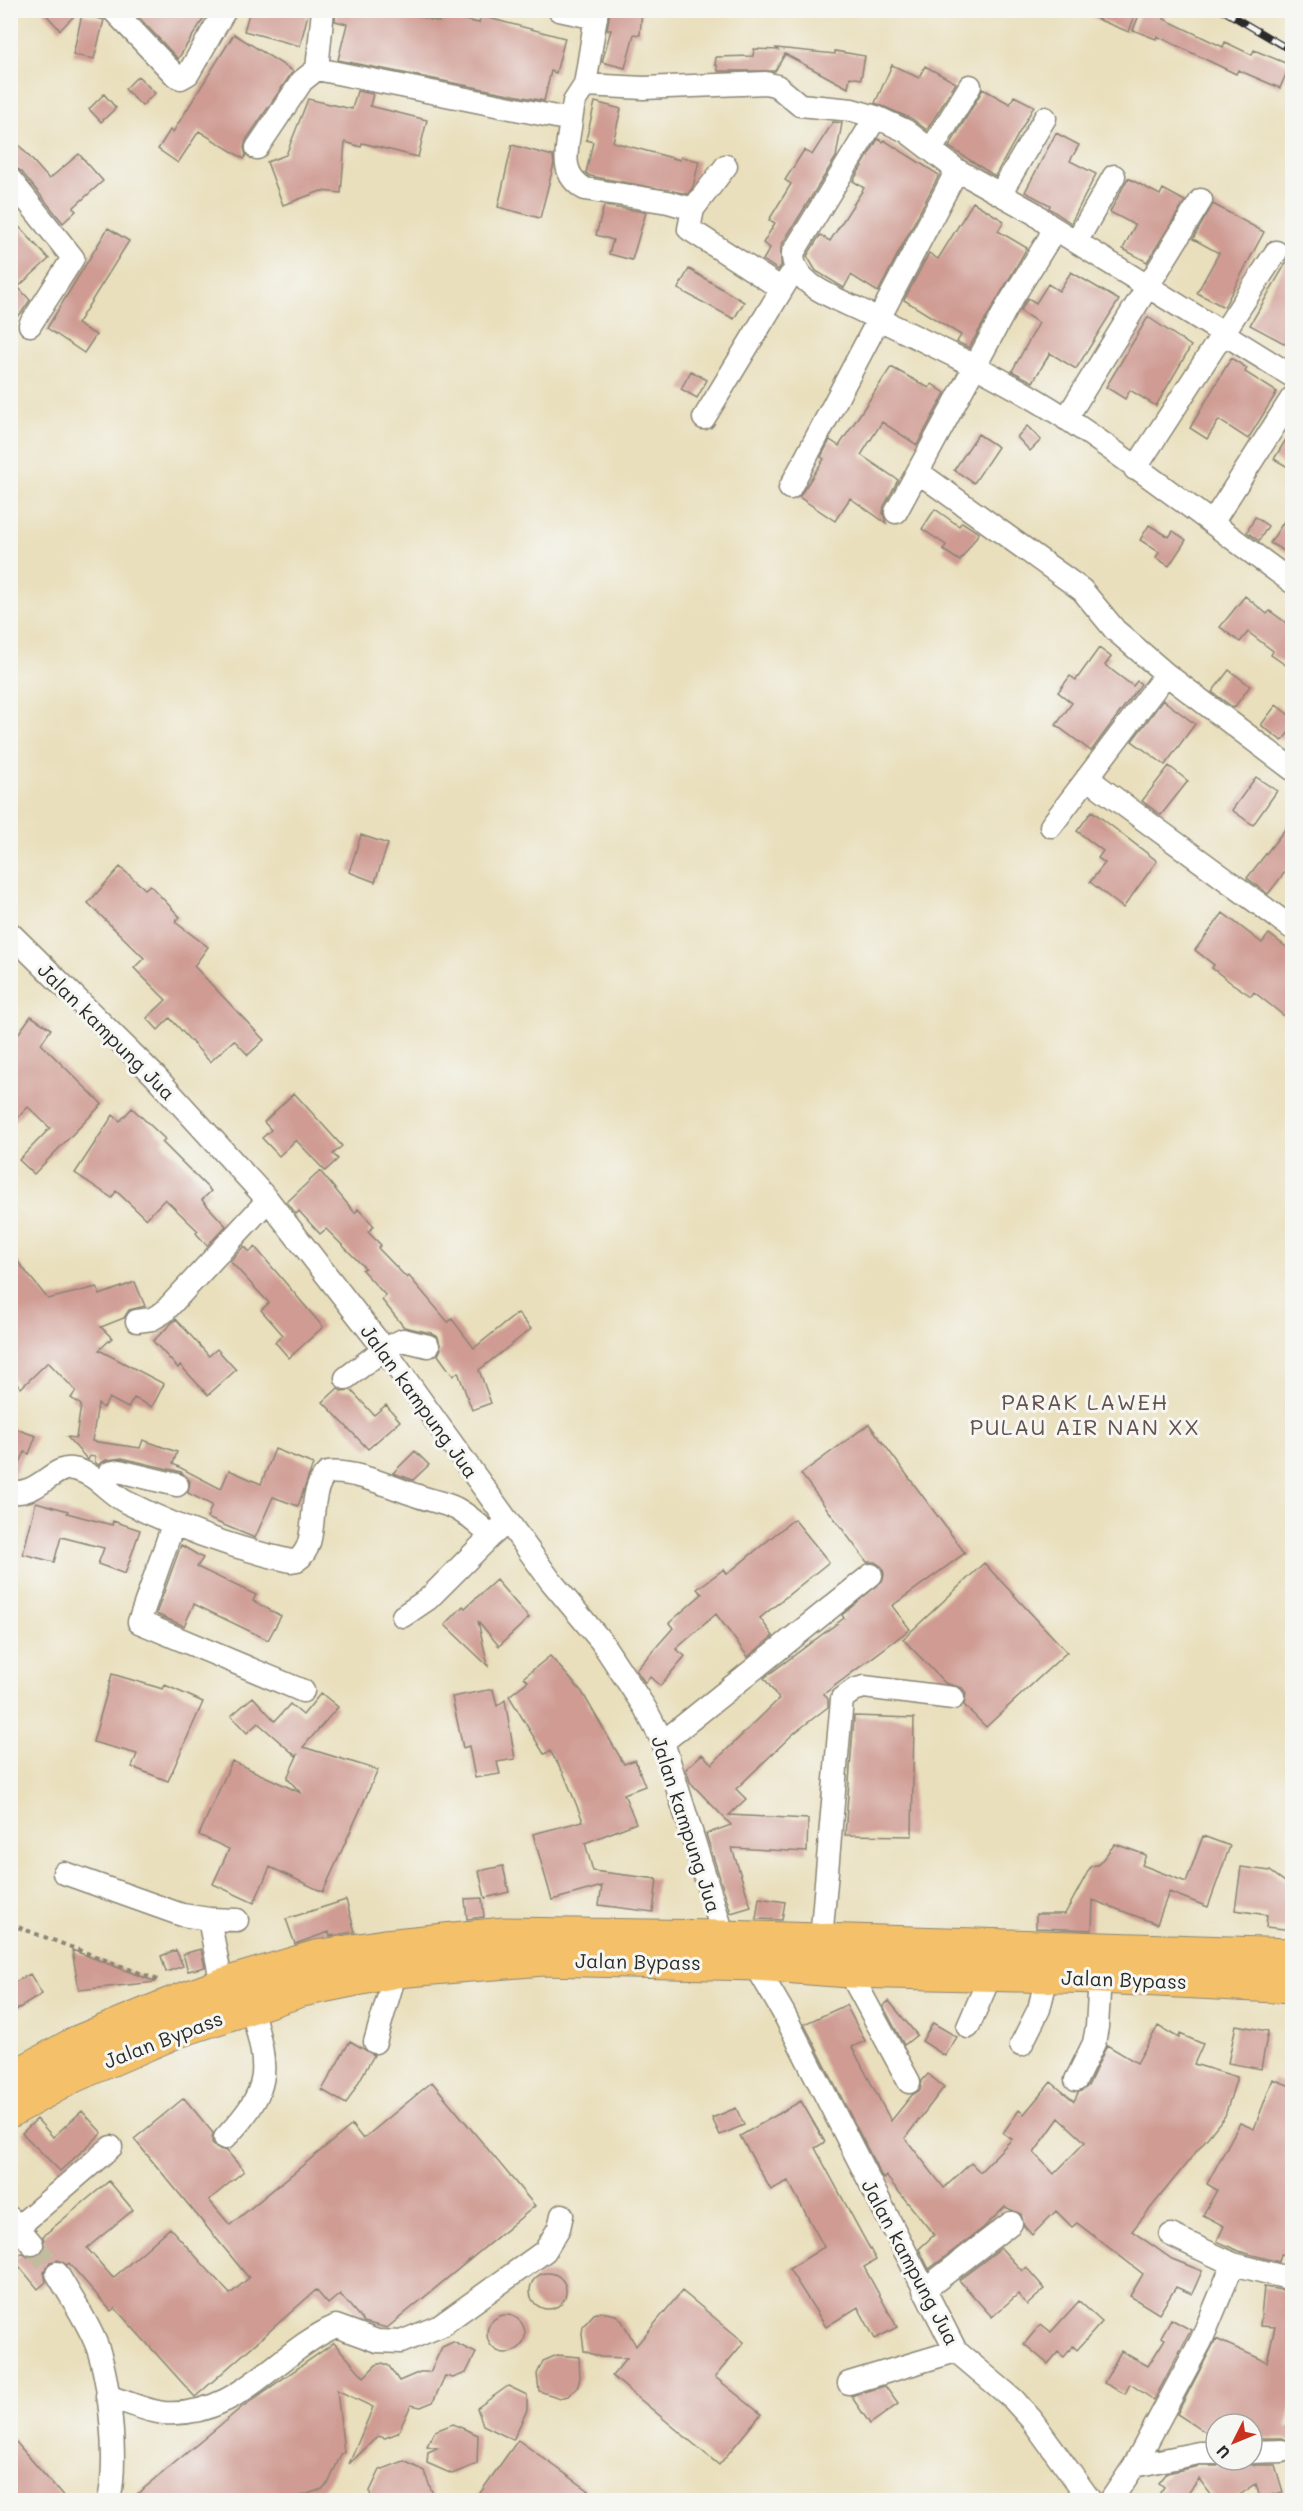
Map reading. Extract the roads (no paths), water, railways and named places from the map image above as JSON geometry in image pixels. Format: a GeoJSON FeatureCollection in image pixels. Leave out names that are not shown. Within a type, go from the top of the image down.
{"type":"FeatureCollection","features":[{"type":"Feature","properties":{"kind":"highway","name":"Jalan Bypass"},"geometry":{"type":"LineString","coordinates":[[10,2111],[73,2076],[174,2012],[222,1985],[316,1957],[385,1946],[504,1934],[724,1937],[1293,1955]]}},
{"type":"Feature","properties":{"kind":"highway","name":"Jalan Bypass"},"geometry":{"type":"LineString","coordinates":[[10,2079],[78,2042],[174,2012],[251,2006],[303,1990],[396,1971],[543,1959],[755,1964],[849,1971],[1100,1977],[1293,1987]]}},
{"type":"Feature","properties":{"kind":"street"},"geometry":{"type":"LineString","coordinates":[[113,10],[176,76],[181,78],[188,74],[225,10]]}},
{"type":"Feature","properties":{"kind":"street"},"geometry":{"type":"LineString","coordinates":[[257,148],[302,81],[316,69],[323,10]]}},
{"type":"Feature","properties":{"kind":"street"},"geometry":{"type":"LineString","coordinates":[[559,10],[596,14],[585,86],[574,102],[566,163],[568,175],[575,184],[585,189],[668,202],[693,209]]}},
{"type":"Feature","properties":{"kind":"street"},"geometry":{"type":"LineString","coordinates":[[316,69],[572,120]]}},
{"type":"Feature","properties":{"kind":"street"},"geometry":{"type":"LineString","coordinates":[[585,86],[644,88],[766,83],[777,86],[800,105],[852,110],[876,117],[906,131],[957,170],[1034,213],[1048,225],[1293,376]]}},
{"type":"Feature","properties":{"kind":"street"},"geometry":{"type":"LineString","coordinates":[[931,150],[970,86]]}},
{"type":"Feature","properties":{"kind":"street"},"geometry":{"type":"LineString","coordinates":[[876,117],[796,246],[792,259],[804,278],[814,286],[976,367],[1066,419],[1293,582]]}},
{"type":"Feature","properties":{"kind":"street"},"geometry":{"type":"LineString","coordinates":[[1000,194],[1045,118]]}},
{"type":"Feature","properties":{"kind":"street"},"geometry":{"type":"LineString","coordinates":[[726,166],[693,209],[689,229],[782,289]]}},
{"type":"Feature","properties":{"kind":"street"},"geometry":{"type":"LineString","coordinates":[[790,488],[957,170]]}},
{"type":"Feature","properties":{"kind":"street"},"geometry":{"type":"LineString","coordinates":[[1076,242],[1114,176]]}},
{"type":"Feature","properties":{"kind":"street"},"geometry":{"type":"LineString","coordinates":[[10,179],[74,258],[30,325]]}},
{"type":"Feature","properties":{"kind":"street"},"geometry":{"type":"LineString","coordinates":[[1066,419],[1201,200]]}},
{"type":"Feature","properties":{"kind":"street"},"geometry":{"type":"LineString","coordinates":[[896,512],[1008,305],[1049,239],[1051,232],[1048,225]]}},
{"type":"Feature","properties":{"kind":"street"},"geometry":{"type":"LineString","coordinates":[[1135,469],[1276,252]]}},
{"type":"Feature","properties":{"kind":"street"},"geometry":{"type":"LineString","coordinates":[[704,418],[795,267]]}},
{"type":"Feature","properties":{"kind":"street"},"geometry":{"type":"LineString","coordinates":[[1212,524],[1293,398]]}},
{"type":"Feature","properties":{"kind":"street"},"geometry":{"type":"LineString","coordinates":[[918,472],[1082,591],[1115,630],[1166,674],[1293,769]]}},
{"type":"Feature","properties":{"kind":"street"},"geometry":{"type":"LineString","coordinates":[[1051,826],[1166,674]]}},
{"type":"Feature","properties":{"kind":"street"},"geometry":{"type":"LineString","coordinates":[[1087,778],[1292,928]]}},
{"type":"Feature","properties":{"kind":"street","name":"Jalan kampung Jua"},"geometry":{"type":"LineString","coordinates":[[10,933],[155,1076],[268,1200],[384,1349],[499,1529],[550,1580],[601,1641],[645,1708],[663,1742],[724,1937]]}},
{"type":"Feature","properties":{"kind":"street"},"geometry":{"type":"LineString","coordinates":[[137,1321],[152,1319],[164,1312],[268,1200]]}},
{"type":"Feature","properties":{"kind":"street"},"geometry":{"type":"LineString","coordinates":[[346,1378],[384,1349],[406,1340],[428,1346]]}},
{"type":"Feature","properties":{"kind":"street"},"geometry":{"type":"LineString","coordinates":[[10,1492],[28,1491],[66,1468],[85,1472],[102,1482],[122,1500],[173,1525],[246,1551],[297,1560],[305,1552],[310,1534],[316,1486],[327,1473],[334,1472],[377,1482],[456,1509],[472,1519],[499,1529],[428,1599],[403,1616]]}},
{"type":"Feature","properties":{"kind":"street"},"geometry":{"type":"LineString","coordinates":[[102,1482],[109,1473],[119,1472],[177,1485]]}},
{"type":"Feature","properties":{"kind":"street"},"geometry":{"type":"LineString","coordinates":[[173,1525],[139,1622],[303,1691]]}},
{"type":"Feature","properties":{"kind":"street"},"geometry":{"type":"LineString","coordinates":[[663,1742],[871,1575]]}},
{"type":"Feature","properties":{"kind":"street"},"geometry":{"type":"LineString","coordinates":[[821,1940],[842,1699],[854,1690],[864,1687],[952,1698]]}},
{"type":"Feature","properties":{"kind":"street"},"geometry":{"type":"LineString","coordinates":[[64,1873],[182,1915],[237,1920]]}},
{"type":"Feature","properties":{"kind":"street"},"geometry":{"type":"LineString","coordinates":[[209,1919],[222,1985]]}},
{"type":"Feature","properties":{"kind":"street","name":"Jalan kampung Jua"},"geometry":{"type":"LineString","coordinates":[[755,1964],[783,2012],[956,2351],[1013,2399],[1032,2420],[1090,2500]]}},
{"type":"Feature","properties":{"kind":"street"},"geometry":{"type":"LineString","coordinates":[[375,2042],[396,1971]]}},
{"type":"Feature","properties":{"kind":"street"},"geometry":{"type":"LineString","coordinates":[[849,1971],[909,2082]]}},
{"type":"Feature","properties":{"kind":"street"},"geometry":{"type":"LineString","coordinates":[[968,2027],[991,1974]]}},
{"type":"Feature","properties":{"kind":"street"},"geometry":{"type":"LineString","coordinates":[[1021,2044],[1040,2009],[1047,1976]]}},
{"type":"Feature","properties":{"kind":"street"},"geometry":{"type":"LineString","coordinates":[[1076,2080],[1094,2043],[1100,1977]]}},
{"type":"Feature","properties":{"kind":"street"},"geometry":{"type":"LineString","coordinates":[[225,2138],[256,2100],[264,2076],[264,2057],[251,2006]]}},
{"type":"Feature","properties":{"kind":"street"},"geometry":{"type":"LineString","coordinates":[[20,2230],[111,2146]]}},
{"type":"Feature","properties":{"kind":"street"},"geometry":{"type":"LineString","coordinates":[[107,2396],[162,2413],[195,2412],[222,2404],[258,2380],[315,2336],[336,2326],[378,2342],[401,2342],[440,2326],[545,2251],[559,2228],[562,2216]]}},
{"type":"Feature","properties":{"kind":"street"},"geometry":{"type":"LineString","coordinates":[[924,2290],[1011,2223]]}},
{"type":"Feature","properties":{"kind":"street"},"geometry":{"type":"LineString","coordinates":[[1171,2235],[1233,2264],[1293,2279]]}},
{"type":"Feature","properties":{"kind":"street"},"geometry":{"type":"LineString","coordinates":[[1112,2500],[1134,2466],[1201,2341],[1233,2264]]}},
{"type":"Feature","properties":{"kind":"street"},"geometry":{"type":"LineString","coordinates":[[57,2273],[97,2346],[107,2396],[112,2464],[109,2500]]}},
{"type":"Feature","properties":{"kind":"street"},"geometry":{"type":"LineString","coordinates":[[849,2383],[956,2351]]}},
{"type":"Feature","properties":{"kind":"street"},"geometry":{"type":"LineString","coordinates":[[1264,2452],[1282,2451]]}},
{"type":"Feature","properties":{"kind":"street"},"geometry":{"type":"LineString","coordinates":[[1134,2466],[1204,2453]]}},
{"type":"Feature","properties":{"kind":"tunnel"},"geometry":{"type":"LineString","coordinates":[[32,2244],[57,2273]]}},
{"type":"Feature","properties":{"kind":"railway"},"geometry":{"type":"LineString","coordinates":[[1222,10],[1292,51]]}},
{"type":"Feature","properties":{"kind":"district","name":"PARAK LAWEH PULAU AIR NAN XX"},"geometry":{"type":"Point","coordinates":[1085,1414]}}]}
